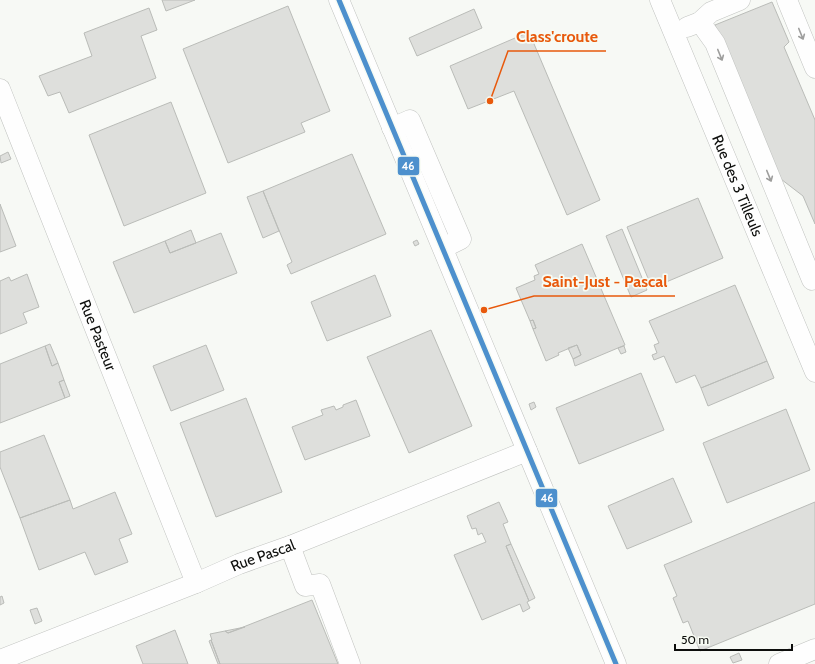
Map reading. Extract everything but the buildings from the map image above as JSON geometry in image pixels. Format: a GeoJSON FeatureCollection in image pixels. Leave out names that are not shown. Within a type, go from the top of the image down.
{"type":"FeatureCollection","features":[{"type":"Feature","properties":{"kind":"street"},"geometry":{"type":"LineString","coordinates":[[339,0],[616,664]]}},
{"type":"Feature","properties":{"kind":"street","name":"Rue des 3 Tilleuls"},"geometry":{"type":"LineString","coordinates":[[660,0],[815,372]]}},
{"type":"Feature","properties":{"kind":"street"},"geometry":{"type":"LineString","coordinates":[[674,33],[700,22],[711,12],[740,0]]}},
{"type":"Feature","properties":{"kind":"street"},"geometry":{"type":"LineString","coordinates":[[787,0],[815,68]]}},
{"type":"Feature","properties":{"kind":"street"},"geometry":{"type":"LineString","coordinates":[[700,22],[714,43],[813,279],[782,292]]}},
{"type":"Feature","properties":{"kind":"street","name":"Rue Pasteur"},"geometry":{"type":"LineString","coordinates":[[0,89],[196,583]]}},
{"type":"Feature","properties":{"kind":"street","name":"Rue Pascal"},"geometry":{"type":"LineString","coordinates":[[0,660],[527,451]]}},
{"type":"Feature","properties":{"kind":"street"},"geometry":{"type":"LineString","coordinates":[[290,546],[306,586],[320,584],[350,664]]}},
{"type":"Feature","properties":{"kind":"street"},"geometry":{"type":"LineString","coordinates":[[779,664],[815,649]]}},
{"type":"Feature","properties":{"kind":"transit line","name":"46"},"geometry":{"type":"LineString","coordinates":[[339,0],[616,664]]}},
{"type":"Feature","properties":{"kind":"place","name":"Class'croute"},"geometry":{"type":"Point","coordinates":[490,101]}},
{"type":"Feature","properties":{"kind":"place","name":"Saint-Just - Pascal"},"geometry":{"type":"Point","coordinates":[484,310]}}]}
